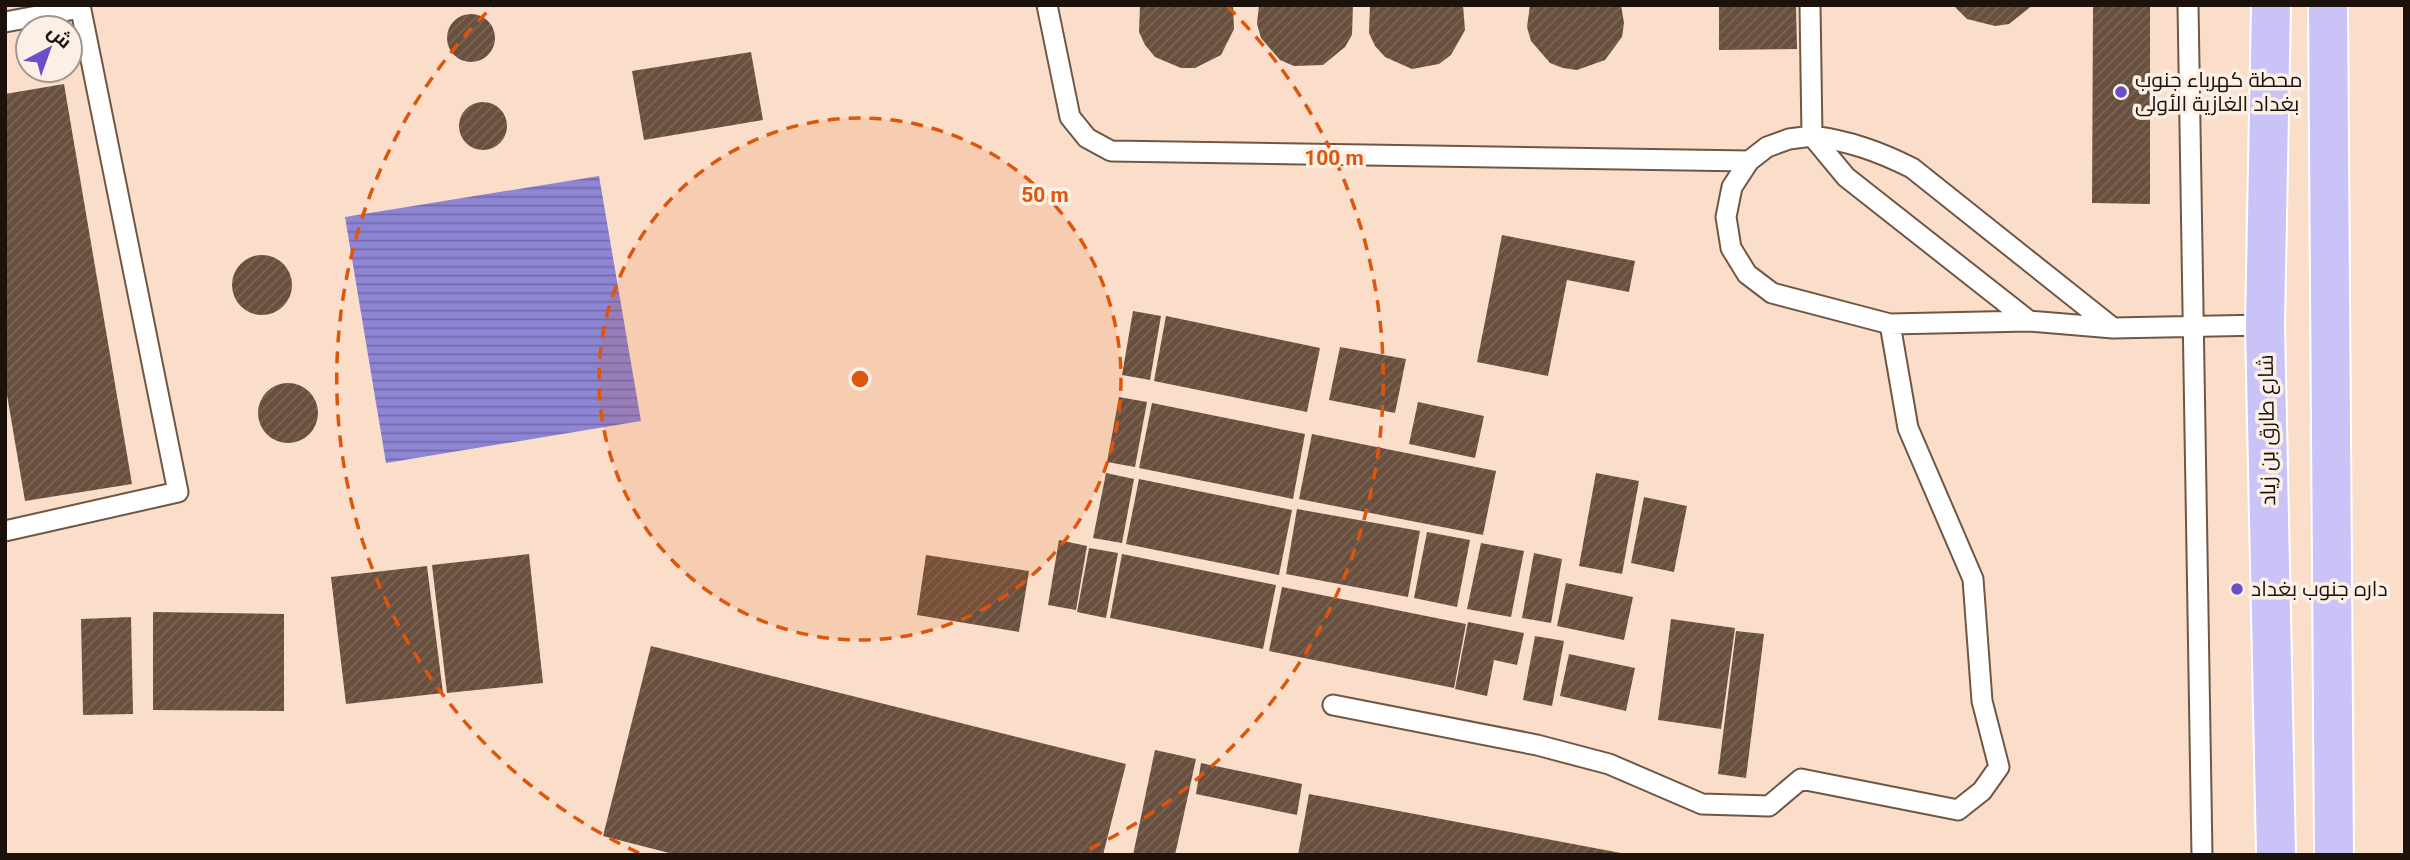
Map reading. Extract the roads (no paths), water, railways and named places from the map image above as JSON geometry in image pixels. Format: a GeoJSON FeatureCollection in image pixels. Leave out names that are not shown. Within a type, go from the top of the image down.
{"type":"FeatureCollection","features":[{"type":"Feature","properties":{"kind":"main road","name":"شارع طارق بن زياد"},"geometry":{"type":"LineString","coordinates":[[2271,5],[2265,326],[2276,855]]}},
{"type":"Feature","properties":{"kind":"main road"},"geometry":{"type":"LineString","coordinates":[[2328,5],[2334,855]]}},
{"type":"Feature","properties":{"kind":"lane"},"geometry":{"type":"LineString","coordinates":[[1047,5],[1070,117],[1087,138],[1111,151],[1749,161]]}},
{"type":"Feature","properties":{"kind":"lane"},"geometry":{"type":"LineString","coordinates":[[1810,5],[1812,136],[1846,177],[2029,321]]}},
{"type":"Feature","properties":{"kind":"lane"},"geometry":{"type":"LineString","coordinates":[[2188,5],[2202,855]]}},
{"type":"Feature","properties":{"kind":"lane"},"geometry":{"type":"LineString","coordinates":[[5,22],[80,6],[178,492],[5,531]]}},
{"type":"Feature","properties":{"kind":"lane"},"geometry":{"type":"LineString","coordinates":[[2113,328],[1912,168],[1869,148],[1846,141],[1812,136],[1789,139],[1767,147],[1749,161],[1732,187],[1726,217],[1731,248],[1747,274],[1772,293],[1890,324],[2029,321],[2113,328],[2265,326]]}},
{"type":"Feature","properties":{"kind":"lane"},"geometry":{"type":"LineString","coordinates":[[1333,705],[1537,745],[1609,764],[1702,804],[1769,806],[1801,779],[1958,810],[1982,790],[1999,767],[1982,701],[1973,579],[1908,428],[1890,324]]}},
{"type":"Feature","properties":{"kind":"place","name":"محطة كهرباء جنوب بغداد الغازية الأولى"},"geometry":{"type":"Point","coordinates":[2121,92]}},
{"type":"Feature","properties":{"kind":"place","name":"داره جنوب بغداد"},"geometry":{"type":"Point","coordinates":[2237,589]}}]}
